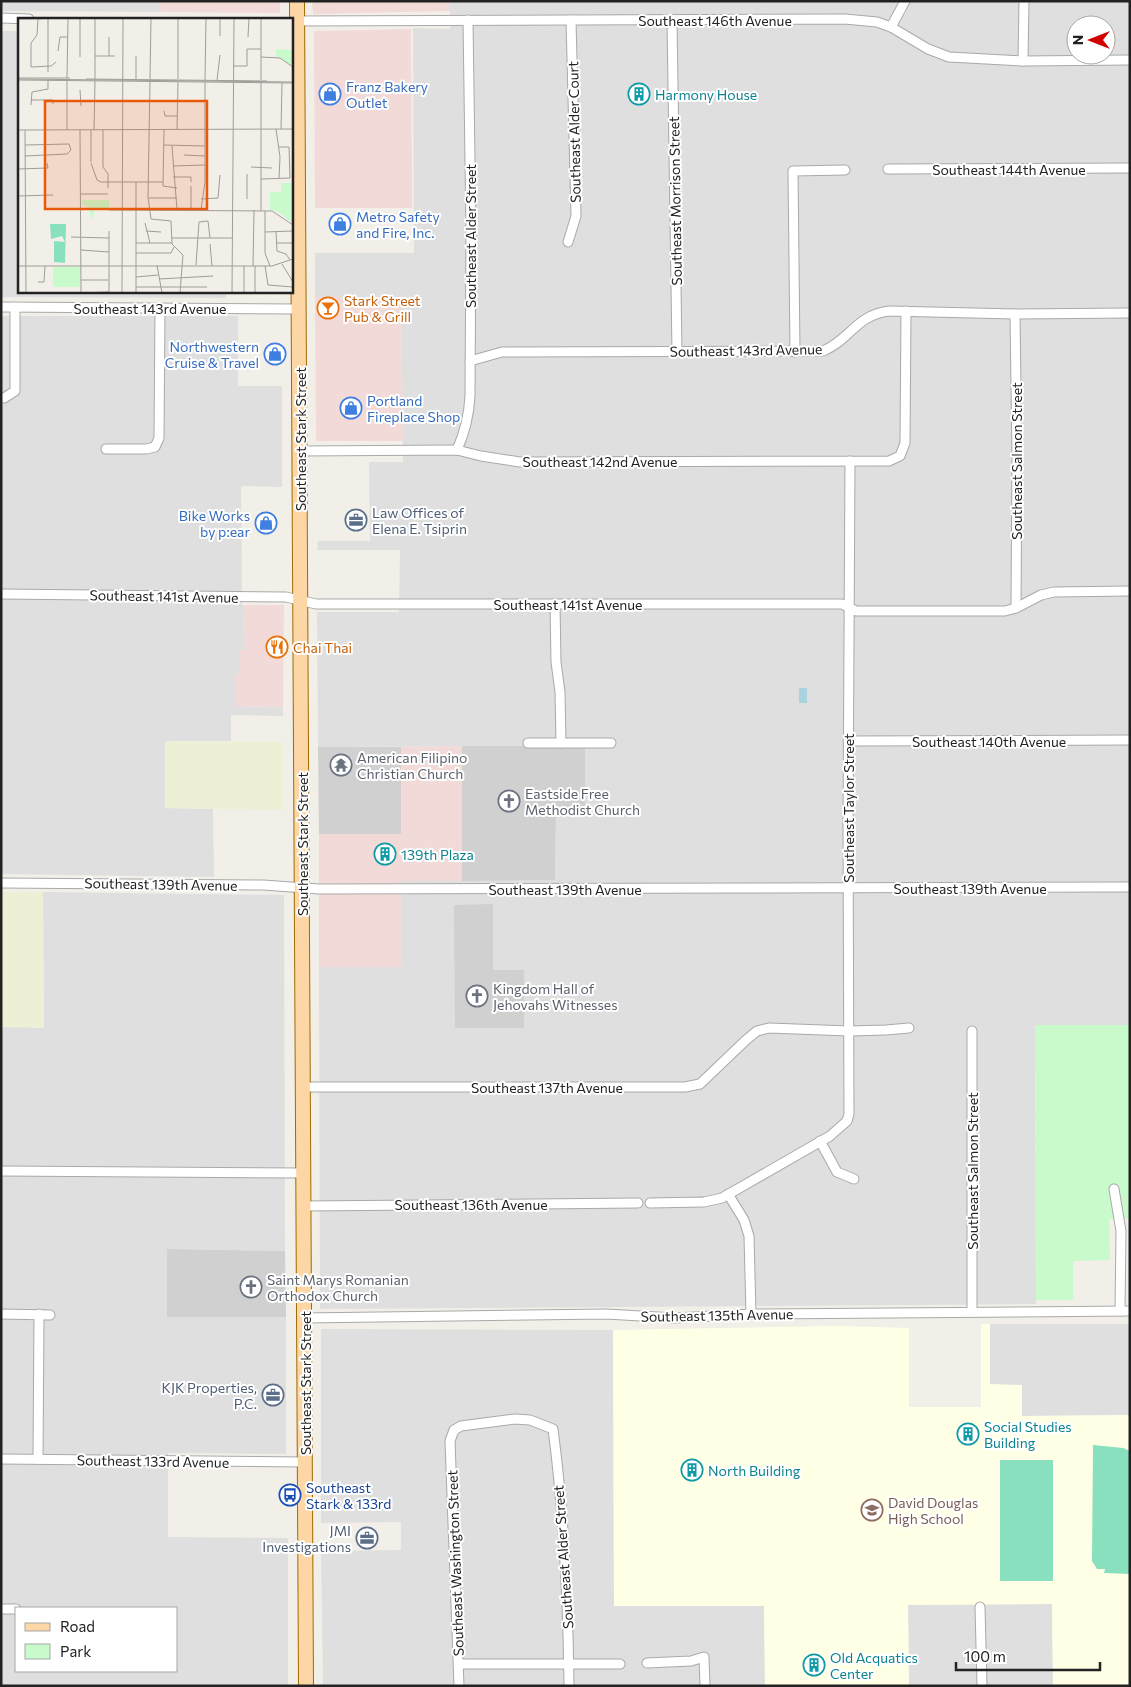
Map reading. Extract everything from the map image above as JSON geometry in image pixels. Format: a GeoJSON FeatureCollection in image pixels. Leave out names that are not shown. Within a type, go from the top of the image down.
{"type":"FeatureCollection","features":[{"type":"Feature","properties":{"kind":"main road","name":"Southeast Stark Street"},"geometry":{"type":"LineString","coordinates":[[297,1],[294,21],[299,309],[306,1686]]}},
{"type":"Feature","properties":{"kind":"street"},"geometry":{"type":"LineString","coordinates":[[891,27],[905,1]]}},
{"type":"Feature","properties":{"kind":"street"},"geometry":{"type":"LineString","coordinates":[[1024,1],[1024,61]]}},
{"type":"Feature","properties":{"kind":"street"},"geometry":{"type":"LineString","coordinates":[[1,18],[18,19]]}},
{"type":"Feature","properties":{"kind":"street","name":"Southeast 146th Avenue"},"geometry":{"type":"LineString","coordinates":[[294,21],[845,19],[877,22],[891,27],[922,46],[949,57],[1024,61],[1130,60]]}},
{"type":"Feature","properties":{"kind":"street","name":"Southeast Alder Street"},"geometry":{"type":"LineString","coordinates":[[457,450],[466,431],[470,414],[468,20]]}},
{"type":"Feature","properties":{"kind":"street","name":"Southeast Alder Court"},"geometry":{"type":"LineString","coordinates":[[568,242],[576,216],[571,20]]}},
{"type":"Feature","properties":{"kind":"street","name":"Southeast Morrison Street"},"geometry":{"type":"LineString","coordinates":[[672,20],[677,352]]}},
{"type":"Feature","properties":{"kind":"street","name":"Southeast 144th Avenue"},"geometry":{"type":"LineString","coordinates":[[888,169],[1130,168]]}},
{"type":"Feature","properties":{"kind":"street"},"geometry":{"type":"LineString","coordinates":[[795,352],[793,171],[844,170]]}},
{"type":"Feature","properties":{"kind":"street","name":"Southeast 143rd Avenue"},"geometry":{"type":"LineString","coordinates":[[1,307],[299,309]]}},
{"type":"Feature","properties":{"kind":"street"},"geometry":{"type":"LineString","coordinates":[[4,398],[15,392],[15,308]]}},
{"type":"Feature","properties":{"kind":"street"},"geometry":{"type":"LineString","coordinates":[[106,449],[146,449],[155,446],[159,438],[160,309]]}},
{"type":"Feature","properties":{"kind":"street","name":"Southeast 142nd Avenue"},"geometry":{"type":"LineString","coordinates":[[300,451],[457,450],[520,462],[889,461],[900,456],[905,442],[906,312]]}},
{"type":"Feature","properties":{"kind":"street","name":"Southeast 143rd Avenue"},"geometry":{"type":"LineString","coordinates":[[470,361],[502,352],[822,351],[834,346],[857,325],[877,313],[1130,313]]}},
{"type":"Feature","properties":{"kind":"street","name":"Southeast Salmon Street"},"geometry":{"type":"LineString","coordinates":[[1015,314],[1017,457],[1016,608]]}},
{"type":"Feature","properties":{"kind":"street","name":"Southeast Taylor Street"},"geometry":{"type":"LineString","coordinates":[[820,1141],[841,1128],[847,1121],[849,1114],[848,741],[850,461]]}},
{"type":"Feature","properties":{"kind":"street","name":"Southeast 141st Avenue"},"geometry":{"type":"LineString","coordinates":[[1,594],[286,597],[316,604],[842,604],[856,611],[1006,611],[1042,595],[1054,592],[1130,591]]}},
{"type":"Feature","properties":{"kind":"street"},"geometry":{"type":"LineString","coordinates":[[555,604],[556,662],[560,692],[561,743]]}},
{"type":"Feature","properties":{"kind":"street","name":"Southeast 140th Avenue"},"geometry":{"type":"LineString","coordinates":[[848,741],[1130,740]]}},
{"type":"Feature","properties":{"kind":"street"},"geometry":{"type":"LineString","coordinates":[[528,743],[611,743]]}},
{"type":"Feature","properties":{"kind":"street","name":"Southeast 139th Avenue"},"geometry":{"type":"LineString","coordinates":[[1,883],[264,885],[319,889],[1130,887]]}},
{"type":"Feature","properties":{"kind":"street","name":"Southeast 137th Avenue"},"geometry":{"type":"LineString","coordinates":[[303,1087],[684,1087],[700,1084],[757,1031],[769,1028],[849,1030]]}},
{"type":"Feature","properties":{"kind":"street"},"geometry":{"type":"LineString","coordinates":[[849,1030],[909,1028]]}},
{"type":"Feature","properties":{"kind":"street","name":"Southeast Salmon Street"},"geometry":{"type":"LineString","coordinates":[[972,1031],[972,1312]]}},
{"type":"Feature","properties":{"kind":"street"},"geometry":{"type":"LineString","coordinates":[[650,1203],[704,1202],[728,1194],[820,1141],[837,1172],[854,1179]]}},
{"type":"Feature","properties":{"kind":"street"},"geometry":{"type":"LineString","coordinates":[[1,1171],[304,1174]]}},
{"type":"Feature","properties":{"kind":"street"},"geometry":{"type":"LineString","coordinates":[[1114,1189],[1121,1231],[1125,1311]]}},
{"type":"Feature","properties":{"kind":"street"},"geometry":{"type":"LineString","coordinates":[[728,1194],[744,1220],[749,1236],[751,1314]]}},
{"type":"Feature","properties":{"kind":"street","name":"Southeast 136th Avenue"},"geometry":{"type":"LineString","coordinates":[[304,1206],[638,1203]]}},
{"type":"Feature","properties":{"kind":"street","name":"Southeast 135th Avenue"},"geometry":{"type":"LineString","coordinates":[[304,1318],[606,1314],[675,1318],[751,1314],[1125,1311]]}},
{"type":"Feature","properties":{"kind":"street"},"geometry":{"type":"LineString","coordinates":[[1,1314],[50,1315]]}},
{"type":"Feature","properties":{"kind":"street"},"geometry":{"type":"LineString","coordinates":[[38,1459],[40,1314]]}},
{"type":"Feature","properties":{"kind":"street","name":"Southeast Washington Street"},"geometry":{"type":"LineString","coordinates":[[459,1686],[450,1441],[454,1430],[460,1426],[515,1419],[530,1420],[553,1429]]}},
{"type":"Feature","properties":{"kind":"street","name":"Southeast Alder Street"},"geometry":{"type":"LineString","coordinates":[[553,1429],[561,1518],[569,1686]]}},
{"type":"Feature","properties":{"kind":"street","name":"Southeast 133rd Avenue"},"geometry":{"type":"LineString","coordinates":[[1,1459],[305,1462]]}},
{"type":"Feature","properties":{"kind":"street"},"geometry":{"type":"LineString","coordinates":[[980,1606],[982,1686]]}},
{"type":"Feature","properties":{"kind":"street"},"geometry":{"type":"LineString","coordinates":[[1,1609],[15,1609]]}},
{"type":"Feature","properties":{"kind":"street"},"geometry":{"type":"LineString","coordinates":[[647,1663],[691,1661],[704,1657],[705,1686]]}},
{"type":"Feature","properties":{"kind":"street"},"geometry":{"type":"LineString","coordinates":[[459,1664],[620,1664]]}},
{"type":"Feature","properties":{"kind":"shaded area"},"geometry":{"type":"Polygon","coordinates":[[[1,1],[160,1],[160,12],[1,11],[1,1]]]}},
{"type":"Feature","properties":{"kind":"shaded area"},"geometry":{"type":"Polygon","coordinates":[[[160,1],[280,1],[280,13],[160,12],[160,1]]]}},
{"type":"Feature","properties":{"kind":"shaded area"},"geometry":{"type":"Polygon","coordinates":[[[312,1],[450,1],[450,11],[313,14],[312,1]]]}},
{"type":"Feature","properties":{"kind":"shaded area"},"geometry":{"type":"Polygon","coordinates":[[[450,1],[1130,1],[1130,1025],[1035,1026],[1036,1304],[320,1309],[319,967],[402,966],[402,881],[555,880],[556,811],[585,811],[584,746],[318,747],[317,612],[399,612],[400,550],[317,550],[318,541],[370,541],[369,462],[403,462],[401,297],[315,297],[315,253],[414,253],[413,28],[450,29],[450,1]]]}},
{"type":"Feature","properties":{"kind":"shaded area"},"geometry":{"type":"Polygon","coordinates":[[[411,29],[412,208],[315,208],[314,31],[411,29]]]}},
{"type":"Feature","properties":{"kind":"shaded area"},"geometry":{"type":"Polygon","coordinates":[[[1,31],[18,31],[18,292],[226,292],[226,298],[1,297],[1,31]]]}},
{"type":"Feature","properties":{"kind":"shaded area"},"geometry":{"type":"Polygon","coordinates":[[[315,297],[401,297],[403,441],[316,441],[315,297]]]}},
{"type":"Feature","properties":{"kind":"shaded area"},"geometry":{"type":"Polygon","coordinates":[[[1,316],[238,316],[238,386],[282,386],[282,487],[241,486],[242,605],[244,605],[245,650],[240,651],[240,674],[235,674],[235,706],[283,707],[283,716],[231,715],[231,741],[165,741],[165,808],[213,809],[214,877],[1,874],[1,316]]]}},
{"type":"Feature","properties":{"kind":"shaded area"},"geometry":{"type":"Polygon","coordinates":[[[244,605],[284,605],[283,707],[235,706],[235,674],[240,674],[240,650],[245,650],[244,605]]]}},
{"type":"Feature","properties":{"kind":"shaded area"},"geometry":{"type":"Polygon","coordinates":[[[165,741],[283,742],[283,810],[165,808],[165,741]]]}},
{"type":"Feature","properties":{"kind":"shaded area"},"geometry":{"type":"Polygon","coordinates":[[[462,746],[462,881],[402,881],[402,967],[319,967],[319,834],[401,834],[401,747],[462,746]]]}},
{"type":"Feature","properties":{"kind":"shaded area"},"geometry":{"type":"Polygon","coordinates":[[[462,746],[585,746],[585,811],[556,811],[555,880],[462,881],[462,746]]]}},
{"type":"Feature","properties":{"kind":"shaded area"},"geometry":{"type":"Polygon","coordinates":[[[318,747],[401,747],[401,834],[319,834],[318,747]]]}},
{"type":"Feature","properties":{"kind":"shaded area"},"geometry":{"type":"Polygon","coordinates":[[[1,892],[43,892],[44,1028],[1,1027],[1,892]]]}},
{"type":"Feature","properties":{"kind":"shaded area"},"geometry":{"type":"Polygon","coordinates":[[[43,892],[284,895],[285,1251],[167,1249],[167,1317],[286,1317],[286,1454],[168,1453],[168,1537],[288,1538],[288,1686],[1,1686],[1,1027],[44,1027],[43,892]]]}},
{"type":"Feature","properties":{"kind":"shaded area"},"geometry":{"type":"Polygon","coordinates":[[[493,904],[493,970],[524,970],[524,1028],[455,1028],[454,905],[493,904]]]}},
{"type":"Feature","properties":{"kind":"shaded area"},"geometry":{"type":"Polygon","coordinates":[[[167,1249],[285,1251],[286,1317],[167,1317],[167,1249]]]}},
{"type":"Feature","properties":{"kind":"shaded area","name":"David Douglas High School"},"geometry":{"type":"Polygon","coordinates":[[[981,1324],[990,1324],[990,1384],[1022,1385],[1022,1416],[1130,1415],[1130,1686],[1053,1686],[1052,1604],[908,1605],[909,1686],[765,1686],[764,1606],[614,1606],[613,1330],[838,1326],[909,1328],[909,1407],[981,1407],[981,1324]]]}},
{"type":"Feature","properties":{"kind":"shaded area"},"geometry":{"type":"Polygon","coordinates":[[[990,1324],[1130,1324],[1130,1415],[1022,1416],[990,1385],[990,1324]]]}},
{"type":"Feature","properties":{"kind":"shaded area"},"geometry":{"type":"Polygon","coordinates":[[[321,1329],[613,1330],[614,1606],[764,1606],[765,1686],[323,1686],[321,1551],[401,1550],[401,1522],[321,1523],[321,1329]]]}},
{"type":"Feature","properties":{"kind":"shaded area"},"geometry":{"type":"Polygon","coordinates":[[[1052,1604],[1053,1686],[909,1686],[908,1605],[1052,1604]]]}},
{"type":"Feature","properties":{"kind":"green space"},"geometry":{"type":"Polygon","coordinates":[[[1035,1025],[1130,1025],[1130,1219],[1109,1219],[1110,1260],[1073,1261],[1073,1300],[1036,1300],[1035,1025]]]}},
{"type":"Feature","properties":{"kind":"green space"},"geometry":{"type":"Polygon","coordinates":[[[1093,1445],[1123,1448],[1130,1451],[1130,1574],[1104,1573],[1105,1569],[1097,1569],[1092,1561],[1093,1445]]]}},
{"type":"Feature","properties":{"kind":"green space"},"geometry":{"type":"Polygon","coordinates":[[[1000,1460],[1053,1460],[1053,1581],[1000,1581],[1000,1460]]]}},
{"type":"Feature","properties":{"kind":"water"},"geometry":{"type":"Polygon","coordinates":[[[799,688],[807,688],[807,703],[799,703],[799,688]]]}},
{"type":"Feature","properties":{"kind":"place","name":"Franz Bakery Outlet"},"geometry":{"type":"Point","coordinates":[330,94]}},
{"type":"Feature","properties":{"kind":"place","name":"Harmony House"},"geometry":{"type":"Point","coordinates":[639,94]}},
{"type":"Feature","properties":{"kind":"place","name":"Metro Safety and Fire, Inc."},"geometry":{"type":"Point","coordinates":[340,224]}},
{"type":"Feature","properties":{"kind":"place","name":"Stark Street Pub & Grill"},"geometry":{"type":"Point","coordinates":[328,308]}},
{"type":"Feature","properties":{"kind":"place","name":"Northwestern Cruise & Travel"},"geometry":{"type":"Point","coordinates":[275,354]}},
{"type":"Feature","properties":{"kind":"place","name":"Portland Fireplace Shop"},"geometry":{"type":"Point","coordinates":[351,408]}},
{"type":"Feature","properties":{"kind":"place","name":"Law Offices of Elena E. Tsiprin"},"geometry":{"type":"Point","coordinates":[356,520]}},
{"type":"Feature","properties":{"kind":"place","name":"Bike Works by p:ear"},"geometry":{"type":"Point","coordinates":[266,523]}},
{"type":"Feature","properties":{"kind":"place","name":"Chai Thai"},"geometry":{"type":"Point","coordinates":[277,647]}},
{"type":"Feature","properties":{"kind":"place","name":"American Filipino Christian Church"},"geometry":{"type":"Point","coordinates":[341,765]}},
{"type":"Feature","properties":{"kind":"place","name":"Eastside Free Methodist Church"},"geometry":{"type":"Point","coordinates":[509,801]}},
{"type":"Feature","properties":{"kind":"place","name":"139th Plaza"},"geometry":{"type":"Point","coordinates":[385,854]}},
{"type":"Feature","properties":{"kind":"place","name":"Kingdom Hall of Jehovahs Witnesses"},"geometry":{"type":"Point","coordinates":[477,996]}},
{"type":"Feature","properties":{"kind":"place","name":"Saint Marys Romanian Orthodox Church"},"geometry":{"type":"Point","coordinates":[251,1287]}},
{"type":"Feature","properties":{"kind":"place","name":"KJK Properties, P.C."},"geometry":{"type":"Point","coordinates":[273,1395]}},
{"type":"Feature","properties":{"kind":"place","name":"Social Studies Building"},"geometry":{"type":"Point","coordinates":[968,1434]}},
{"type":"Feature","properties":{"kind":"place","name":"North Building"},"geometry":{"type":"Point","coordinates":[692,1470]}},
{"type":"Feature","properties":{"kind":"place","name":"Southeast Stark & 133rd"},"geometry":{"type":"Point","coordinates":[290,1495]}},
{"type":"Feature","properties":{"kind":"place","name":"David Douglas High School"},"geometry":{"type":"Point","coordinates":[872,1510]}},
{"type":"Feature","properties":{"kind":"place","name":"JMI Investigations"},"geometry":{"type":"Point","coordinates":[367,1538]}},
{"type":"Feature","properties":{"kind":"place","name":"Old Acquatics Center"},"geometry":{"type":"Point","coordinates":[814,1665]}}]}
